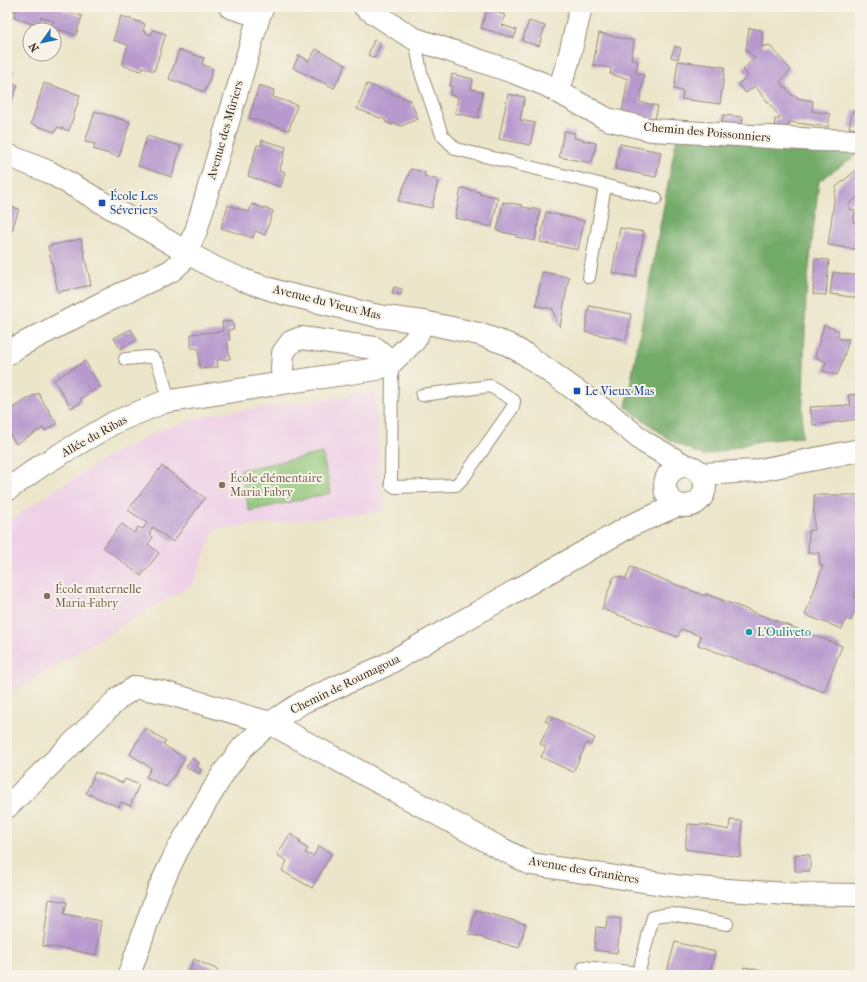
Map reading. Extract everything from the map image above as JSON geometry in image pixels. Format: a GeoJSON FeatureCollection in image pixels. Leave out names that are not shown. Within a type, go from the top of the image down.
{"type":"FeatureCollection","features":[{"type":"Feature","properties":{"kind":"street"},"geometry":{"type":"LineString","coordinates":[[230,7],[261,12]]}},
{"type":"Feature","properties":{"kind":"street","name":"Chemin des Poissonniers"},"geometry":{"type":"LineString","coordinates":[[365,7],[415,39],[513,72],[546,86],[607,119],[652,130],[810,140],[860,141]]}},
{"type":"Feature","properties":{"kind":"street"},"geometry":{"type":"LineString","coordinates":[[558,92],[568,62],[581,7]]}},
{"type":"Feature","properties":{"kind":"street","name":"Avenue des Mûriers"},"geometry":{"type":"LineString","coordinates":[[186,252],[196,231],[261,12]]}},
{"type":"Feature","properties":{"kind":"street","name":"Avenue du Vieux Mas"},"geometry":{"type":"LineString","coordinates":[[7,155],[49,172],[186,252],[217,269],[243,280],[282,293],[378,316],[423,322],[479,334],[507,344],[525,354],[611,415],[644,442],[694,470]]}},
{"type":"Feature","properties":{"kind":"street"},"geometry":{"type":"LineString","coordinates":[[7,354],[19,346],[104,302],[171,271],[181,262],[186,252]]}},
{"type":"Feature","properties":{"kind":"street"},"geometry":{"type":"LineString","coordinates":[[283,383],[283,353],[291,342],[300,338],[375,348],[392,362],[415,340],[423,322]]}},
{"type":"Feature","properties":{"kind":"street","name":"Allée du Ribas"},"geometry":{"type":"LineString","coordinates":[[7,490],[42,465],[115,422],[164,402],[377,369],[392,362]]}},
{"type":"Feature","properties":{"kind":"street","name":"Avenue du Vieux Mas"},"geometry":{"type":"LineString","coordinates":[[644,442],[669,493]]}},
{"type":"Feature","properties":{"kind":"street"},"geometry":{"type":"LineString","coordinates":[[755,471],[702,498],[691,506],[684,507],[669,493],[667,477],[675,469],[680,467],[694,470],[755,471],[860,450]]}},
{"type":"Feature","properties":{"kind":"street"},"geometry":{"type":"LineString","coordinates":[[694,470],[704,480],[705,486],[702,498]]}},
{"type":"Feature","properties":{"kind":"street","name":"Chemin de Roumagoua"},"geometry":{"type":"LineString","coordinates":[[129,975],[158,891],[178,849],[224,772],[243,748],[270,723],[304,702],[384,666],[632,525],[669,493]]}},
{"type":"Feature","properties":{"kind":"street"},"geometry":{"type":"LineString","coordinates":[[7,808],[120,697],[136,687],[163,692],[270,723]]}},
{"type":"Feature","properties":{"kind":"street","name":"Avenue des Granières"},"geometry":{"type":"LineString","coordinates":[[270,723],[531,864],[682,886],[784,894],[860,895]]}},
{"type":"Feature","properties":{"kind":"lane"},"geometry":{"type":"LineString","coordinates":[[415,39],[422,73],[442,135],[456,149],[656,198]]}},
{"type":"Feature","properties":{"kind":"lane"},"geometry":{"type":"LineString","coordinates":[[589,277],[605,186]]}},
{"type":"Feature","properties":{"kind":"lane"},"geometry":{"type":"LineString","coordinates":[[126,360],[152,357],[156,360],[160,368],[169,401]]}},
{"type":"Feature","properties":{"kind":"lane"},"geometry":{"type":"LineString","coordinates":[[392,362],[391,484],[395,487],[456,485],[464,477],[513,407],[514,401],[490,386],[422,395]]}},
{"type":"Feature","properties":{"kind":"lane"},"geometry":{"type":"LineString","coordinates":[[584,967],[638,974],[653,917],[662,914],[672,914],[727,924]]}},
{"type":"Feature","properties":{"kind":"shaded area","name":"École élémentaire Maria Fabry"},"geometry":{"type":"Polygon","coordinates":[[[375,392],[383,511],[215,529],[192,585],[7,695],[7,522],[103,459],[155,432],[213,414],[375,392]]]}},
{"type":"Feature","properties":{"kind":"green space"},"geometry":{"type":"Polygon","coordinates":[[[677,136],[860,150],[860,153],[819,181],[806,294],[802,437],[759,441],[703,456],[670,440],[626,407],[677,136]]]}},
{"type":"Feature","properties":{"kind":"green space"},"geometry":{"type":"Polygon","coordinates":[[[322,453],[331,493],[249,511],[240,470],[322,453]]]}},
{"type":"Feature","properties":{"kind":"building"},"geometry":{"type":"Polygon","coordinates":[[[7,7],[62,7],[62,10],[82,16],[76,35],[62,31],[62,22],[54,22],[41,17],[39,22],[27,22],[14,17],[16,11],[7,9],[7,7]]]}},
{"type":"Feature","properties":{"kind":"building"},"geometry":{"type":"Polygon","coordinates":[[[518,7],[530,7],[529,11],[518,7]]]}},
{"type":"Feature","properties":{"kind":"building"},"geometry":{"type":"Polygon","coordinates":[[[487,9],[505,15],[502,25],[517,30],[514,38],[481,28],[487,9]]]}},
{"type":"Feature","properties":{"kind":"building"},"geometry":{"type":"Polygon","coordinates":[[[121,16],[145,24],[143,31],[151,35],[153,30],[166,34],[154,71],[143,67],[141,71],[122,65],[128,45],[113,40],[121,16]]]}},
{"type":"Feature","properties":{"kind":"building"},"geometry":{"type":"Polygon","coordinates":[[[529,21],[545,26],[539,46],[522,41],[529,21]]]}},
{"type":"Feature","properties":{"kind":"building"},"geometry":{"type":"Polygon","coordinates":[[[749,28],[762,30],[762,47],[769,45],[791,70],[780,82],[793,96],[813,101],[812,111],[830,114],[828,127],[789,122],[787,130],[774,128],[775,119],[780,119],[780,117],[755,86],[746,93],[738,84],[748,76],[743,69],[755,58],[746,50],[749,28]]]}},
{"type":"Feature","properties":{"kind":"building"},"geometry":{"type":"Polygon","coordinates":[[[599,33],[634,41],[631,59],[638,61],[636,73],[644,75],[640,102],[658,106],[655,119],[622,112],[628,79],[610,74],[611,68],[593,65],[599,33]]]}},
{"type":"Feature","properties":{"kind":"building"},"geometry":{"type":"Polygon","coordinates":[[[374,40],[381,43],[375,58],[368,55],[374,40]]]}},
{"type":"Feature","properties":{"kind":"building"},"geometry":{"type":"Polygon","coordinates":[[[675,46],[681,48],[678,59],[671,57],[675,46]]]}},
{"type":"Feature","properties":{"kind":"building"},"geometry":{"type":"Polygon","coordinates":[[[316,49],[346,65],[334,88],[293,68],[299,55],[309,61],[316,49]]]}},
{"type":"Feature","properties":{"kind":"building"},"geometry":{"type":"Polygon","coordinates":[[[179,50],[204,58],[202,64],[213,69],[205,92],[169,79],[179,50]]]}},
{"type":"Feature","properties":{"kind":"building"},"geometry":{"type":"Polygon","coordinates":[[[678,61],[725,67],[720,104],[682,99],[683,91],[674,89],[678,61]]]}},
{"type":"Feature","properties":{"kind":"building"},"geometry":{"type":"Polygon","coordinates":[[[7,70],[14,72],[9,83],[18,85],[11,103],[7,101],[7,70]]]}},
{"type":"Feature","properties":{"kind":"building"},"geometry":{"type":"Polygon","coordinates":[[[452,74],[473,79],[471,89],[483,92],[478,118],[455,113],[458,97],[450,95],[452,74]]]}},
{"type":"Feature","properties":{"kind":"building"},"geometry":{"type":"Polygon","coordinates":[[[44,83],[80,95],[69,131],[58,127],[55,132],[31,124],[44,83]]]}},
{"type":"Feature","properties":{"kind":"building"},"geometry":{"type":"Polygon","coordinates":[[[367,84],[411,101],[418,119],[401,126],[394,123],[393,125],[385,122],[386,120],[357,109],[367,84]]]}},
{"type":"Feature","properties":{"kind":"building"},"geometry":{"type":"Polygon","coordinates":[[[259,85],[274,90],[273,97],[297,105],[289,130],[249,118],[259,85]]]}},
{"type":"Feature","properties":{"kind":"building"},"geometry":{"type":"Polygon","coordinates":[[[508,94],[525,97],[520,120],[535,123],[530,145],[499,139],[508,94]]]}},
{"type":"Feature","properties":{"kind":"building"},"geometry":{"type":"Polygon","coordinates":[[[853,110],[860,111],[860,129],[849,128],[853,110]]]}},
{"type":"Feature","properties":{"kind":"building"},"geometry":{"type":"Polygon","coordinates":[[[95,111],[130,122],[119,157],[93,149],[95,144],[85,142],[95,111]]]}},
{"type":"Feature","properties":{"kind":"building"},"geometry":{"type":"Polygon","coordinates":[[[723,115],[743,117],[742,125],[722,123],[723,115]]]}},
{"type":"Feature","properties":{"kind":"building"},"geometry":{"type":"Polygon","coordinates":[[[564,131],[575,133],[574,138],[596,143],[592,163],[559,157],[564,131]]]}},
{"type":"Feature","properties":{"kind":"building"},"geometry":{"type":"Polygon","coordinates":[[[147,136],[181,146],[172,177],[138,166],[147,136]]]}},
{"type":"Feature","properties":{"kind":"building"},"geometry":{"type":"Polygon","coordinates":[[[262,140],[286,147],[280,170],[285,172],[281,187],[248,176],[257,145],[261,146],[262,140]]]}},
{"type":"Feature","properties":{"kind":"building"},"geometry":{"type":"Polygon","coordinates":[[[620,144],[661,152],[656,177],[615,169],[620,144]]]}},
{"type":"Feature","properties":{"kind":"building"},"geometry":{"type":"Polygon","coordinates":[[[860,167],[860,195],[849,204],[849,209],[855,210],[853,222],[860,223],[860,250],[828,245],[836,187],[860,167]]]}},
{"type":"Feature","properties":{"kind":"building"},"geometry":{"type":"Polygon","coordinates":[[[411,169],[425,172],[424,176],[438,180],[432,208],[398,201],[411,169]]]}},
{"type":"Feature","properties":{"kind":"building"},"geometry":{"type":"Polygon","coordinates":[[[461,188],[480,192],[479,194],[498,197],[492,227],[455,218],[461,188]]]}},
{"type":"Feature","properties":{"kind":"building"},"geometry":{"type":"Polygon","coordinates":[[[503,202],[540,210],[535,241],[497,231],[503,202]]]}},
{"type":"Feature","properties":{"kind":"building"},"geometry":{"type":"Polygon","coordinates":[[[252,204],[273,211],[265,235],[255,231],[253,238],[221,228],[228,205],[249,212],[252,204]]]}},
{"type":"Feature","properties":{"kind":"building"},"geometry":{"type":"Polygon","coordinates":[[[7,205],[19,209],[7,245],[7,205]]]}},
{"type":"Feature","properties":{"kind":"building"},"geometry":{"type":"Polygon","coordinates":[[[546,212],[584,221],[578,250],[540,242],[546,212]]]}},
{"type":"Feature","properties":{"kind":"building"},"geometry":{"type":"Polygon","coordinates":[[[620,228],[644,232],[636,277],[612,273],[620,228]]]}},
{"type":"Feature","properties":{"kind":"building"},"geometry":{"type":"Polygon","coordinates":[[[81,239],[91,285],[58,292],[48,246],[81,239]]]}},
{"type":"Feature","properties":{"kind":"building"},"geometry":{"type":"Polygon","coordinates":[[[815,259],[829,260],[826,295],[813,294],[815,259]]]}},
{"type":"Feature","properties":{"kind":"building"},"geometry":{"type":"Polygon","coordinates":[[[542,272],[569,277],[560,327],[554,315],[553,309],[536,306],[542,272]]]}},
{"type":"Feature","properties":{"kind":"building"},"geometry":{"type":"Polygon","coordinates":[[[833,272],[860,276],[860,298],[830,294],[833,272]]]}},
{"type":"Feature","properties":{"kind":"building"},"geometry":{"type":"Polygon","coordinates":[[[394,287],[402,289],[401,295],[392,293],[394,287]]]}},
{"type":"Feature","properties":{"kind":"building"},"geometry":{"type":"Polygon","coordinates":[[[589,306],[631,314],[626,340],[585,332],[589,306]]]}},
{"type":"Feature","properties":{"kind":"building"},"geometry":{"type":"Polygon","coordinates":[[[232,321],[234,329],[228,330],[230,340],[227,340],[230,359],[217,360],[218,367],[200,369],[198,348],[191,348],[191,334],[223,331],[222,322],[232,321]]]}},
{"type":"Feature","properties":{"kind":"building"},"geometry":{"type":"Polygon","coordinates":[[[824,325],[839,331],[837,336],[841,339],[849,339],[837,375],[823,371],[826,362],[815,357],[824,325]]]}},
{"type":"Feature","properties":{"kind":"building"},"geometry":{"type":"Polygon","coordinates":[[[7,326],[13,335],[7,339],[7,326]]]}},
{"type":"Feature","properties":{"kind":"building"},"geometry":{"type":"Polygon","coordinates":[[[131,329],[137,340],[120,349],[114,338],[131,329]]]}},
{"type":"Feature","properties":{"kind":"building"},"geometry":{"type":"Polygon","coordinates":[[[85,361],[100,387],[80,399],[82,402],[71,408],[54,380],[85,361]]]}},
{"type":"Feature","properties":{"kind":"building"},"geometry":{"type":"Polygon","coordinates":[[[38,393],[57,424],[44,431],[43,428],[16,444],[7,430],[7,425],[9,424],[7,420],[7,411],[38,393]]]}},
{"type":"Feature","properties":{"kind":"building"},"geometry":{"type":"Polygon","coordinates":[[[860,394],[860,419],[813,425],[810,407],[851,405],[848,395],[860,394]]]}},
{"type":"Feature","properties":{"kind":"building"},"geometry":{"type":"Polygon","coordinates":[[[162,466],[205,498],[173,542],[153,527],[149,534],[153,537],[148,544],[159,553],[141,576],[103,547],[122,524],[134,533],[138,527],[143,529],[147,523],[128,510],[162,466]]]}},
{"type":"Feature","properties":{"kind":"building"},"geometry":{"type":"Polygon","coordinates":[[[814,495],[860,495],[860,581],[854,596],[860,599],[851,621],[846,619],[842,629],[805,615],[823,566],[820,565],[819,553],[808,553],[809,530],[814,530],[814,495]]]}},
{"type":"Feature","properties":{"kind":"building","name":"L'Ouliveto"},"geometry":{"type":"Polygon","coordinates":[[[631,567],[705,596],[706,594],[842,646],[824,692],[698,645],[701,636],[681,629],[678,637],[602,609],[613,578],[617,576],[626,579],[631,567]]]}},
{"type":"Feature","properties":{"kind":"building"},"geometry":{"type":"Polygon","coordinates":[[[549,715],[595,738],[591,745],[587,743],[573,772],[541,757],[546,747],[540,744],[550,723],[545,721],[549,715]]]}},
{"type":"Feature","properties":{"kind":"building"},"geometry":{"type":"Polygon","coordinates":[[[145,728],[166,741],[163,744],[185,759],[166,787],[146,777],[151,768],[130,754],[145,728]]]}},
{"type":"Feature","properties":{"kind":"building"},"geometry":{"type":"Polygon","coordinates":[[[192,758],[199,763],[197,767],[201,769],[199,774],[186,767],[192,758]]]}},
{"type":"Feature","properties":{"kind":"building"},"geometry":{"type":"Polygon","coordinates":[[[95,772],[123,783],[125,779],[139,785],[130,806],[121,802],[119,807],[86,793],[95,772]]]}},
{"type":"Feature","properties":{"kind":"building"},"geometry":{"type":"Polygon","coordinates":[[[730,820],[742,821],[741,857],[685,849],[688,824],[705,825],[729,830],[730,820]]]}},
{"type":"Feature","properties":{"kind":"building"},"geometry":{"type":"Polygon","coordinates":[[[290,834],[301,841],[299,843],[308,849],[305,853],[313,856],[319,846],[332,853],[312,888],[282,871],[287,861],[277,855],[290,834]]]}},
{"type":"Feature","properties":{"kind":"building"},"geometry":{"type":"Polygon","coordinates":[[[795,854],[810,855],[810,871],[795,871],[795,854]]]}},
{"type":"Feature","properties":{"kind":"building"},"geometry":{"type":"Polygon","coordinates":[[[49,899],[67,902],[64,914],[101,921],[96,955],[43,946],[49,899]]]}},
{"type":"Feature","properties":{"kind":"building"},"geometry":{"type":"Polygon","coordinates":[[[476,910],[526,924],[519,948],[469,934],[476,910]]]}},
{"type":"Feature","properties":{"kind":"building"},"geometry":{"type":"Polygon","coordinates":[[[607,917],[621,919],[617,953],[594,950],[596,927],[606,928],[607,917]]]}},
{"type":"Feature","properties":{"kind":"building"},"geometry":{"type":"Polygon","coordinates":[[[675,942],[715,952],[709,975],[666,975],[675,942]]]}},
{"type":"Feature","properties":{"kind":"building"},"geometry":{"type":"Polygon","coordinates":[[[194,959],[218,970],[215,975],[194,975],[195,973],[189,970],[194,959]]]}},
{"type":"Feature","properties":{"kind":"building"},"geometry":{"type":"Polygon","coordinates":[[[744,967],[767,972],[766,975],[742,975],[744,967]]]}},
{"type":"Feature","properties":{"kind":"place","name":"École Les Séveriers"},"geometry":{"type":"Point","coordinates":[102,203]}},
{"type":"Feature","properties":{"kind":"place","name":"Le Vieux Mas"},"geometry":{"type":"Point","coordinates":[577,391]}},
{"type":"Feature","properties":{"kind":"place","name":"École élémentaire Maria Fabry"},"geometry":{"type":"Point","coordinates":[222,485]}},
{"type":"Feature","properties":{"kind":"place","name":"École maternelle Maria-Fabry"},"geometry":{"type":"Point","coordinates":[47,596]}},
{"type":"Feature","properties":{"kind":"place","name":"L'Ouliveto"},"geometry":{"type":"Point","coordinates":[749,632]}}]}
